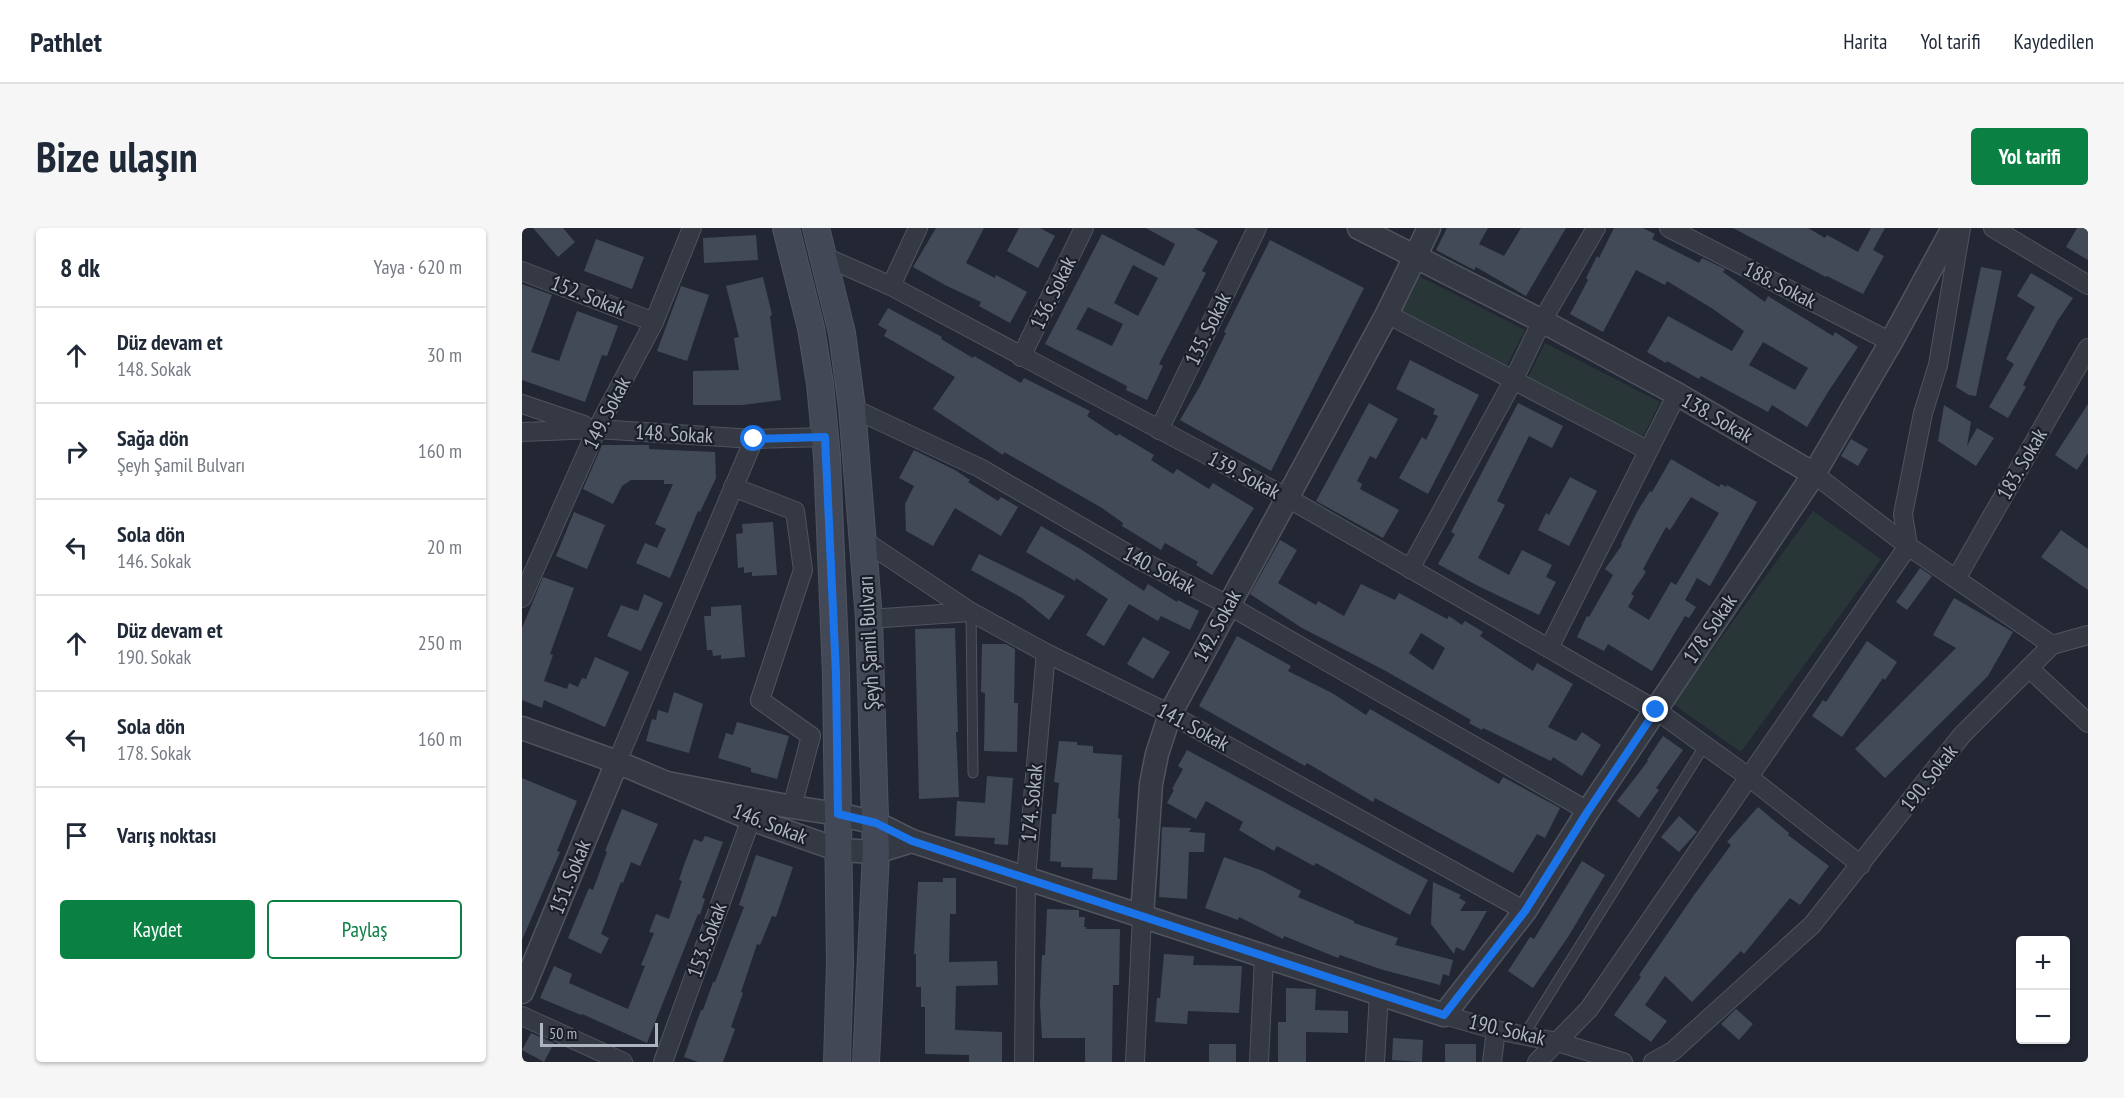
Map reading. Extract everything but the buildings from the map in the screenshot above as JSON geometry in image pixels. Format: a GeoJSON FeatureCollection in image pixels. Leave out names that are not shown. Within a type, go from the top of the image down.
{"type":"FeatureCollection","features":[{"type":"Feature","properties":{"kind":"main road","name":"Şeyh Şamil Bulvarı"},"geometry":{"type":"LineString","coordinates":[[786,228],[811,328],[825,437],[836,674],[840,963],[837,1062]]}},
{"type":"Feature","properties":{"kind":"main road","name":"Şeyh Şamil Bulvarı"},"geometry":{"type":"LineString","coordinates":[[816,228],[842,333],[852,408],[869,619],[876,852],[866,1062]]}},
{"type":"Feature","properties":{"kind":"street","name":"149. Sokak"},"geometry":{"type":"LineString","coordinates":[[522,598],[597,429],[654,322],[693,228]]}},
{"type":"Feature","properties":{"kind":"street"},"geometry":{"type":"LineString","coordinates":[[891,286],[918,228]]}},
{"type":"Feature","properties":{"kind":"street","name":"136. Sokak"},"geometry":{"type":"LineString","coordinates":[[1021,357],[1084,228]]}},
{"type":"Feature","properties":{"kind":"street","name":"135. Sokak"},"geometry":{"type":"LineString","coordinates":[[1159,430],[1257,228]]}},
{"type":"Feature","properties":{"kind":"street","name":"138. Sokak"},"geometry":{"type":"LineString","coordinates":[[1359,228],[1542,321],[1677,394],[1814,474],[1908,546],[2052,645]]}},
{"type":"Feature","properties":{"kind":"street","name":"142. Sokak"},"geometry":{"type":"LineString","coordinates":[[1135,1062],[1151,784],[1157,754],[1170,714],[1387,314],[1429,228]]}},
{"type":"Feature","properties":{"kind":"street"},"geometry":{"type":"LineString","coordinates":[[1410,569],[1513,381],[1542,321],[1596,228]]}},
{"type":"Feature","properties":{"kind":"street","name":"188. Sokak"},"geometry":{"type":"LineString","coordinates":[[1670,228],[1891,342]]}},
{"type":"Feature","properties":{"kind":"street","name":"178. Sokak"},"geometry":{"type":"LineString","coordinates":[[1444,1015],[1525,911],[1588,811],[1814,474],[1891,342],[1953,228]]}},
{"type":"Feature","properties":{"kind":"street"},"geometry":{"type":"LineString","coordinates":[[1537,1062],[1589,1009],[1908,546],[1903,514],[1923,413],[1938,365],[1961,228]]}},
{"type":"Feature","properties":{"kind":"street"},"geometry":{"type":"LineString","coordinates":[[1994,228],[2088,285]]}},
{"type":"Feature","properties":{"kind":"street","name":"139. Sokak"},"geometry":{"type":"LineString","coordinates":[[823,256],[891,286],[1286,497],[1656,710],[1749,778],[1861,865]]}},
{"type":"Feature","properties":{"kind":"street","name":"152. Sokak"},"geometry":{"type":"LineString","coordinates":[[522,271],[654,322]]}},
{"type":"Feature","properties":{"kind":"street"},"geometry":{"type":"LineString","coordinates":[[1387,314],[1647,450]]}},
{"type":"Feature","properties":{"kind":"street","name":"183. Sokak"},"geometry":{"type":"LineString","coordinates":[[1956,579],[2088,348]]}},
{"type":"Feature","properties":{"kind":"street"},"geometry":{"type":"LineString","coordinates":[[1549,648],[1677,394]]}},
{"type":"Feature","properties":{"kind":"street"},"geometry":{"type":"LineString","coordinates":[[522,404],[597,429]]}},
{"type":"Feature","properties":{"kind":"street","name":"140. Sokak"},"geometry":{"type":"LineString","coordinates":[[852,408],[980,468],[1128,554],[1228,606],[1588,811]]}},
{"type":"Feature","properties":{"kind":"street","name":"148. Sokak"},"geometry":{"type":"LineString","coordinates":[[522,432],[597,429],[754,439],[825,437]]}},
{"type":"Feature","properties":{"kind":"street"},"geometry":{"type":"LineString","coordinates":[[617,762],[754,439]]}},
{"type":"Feature","properties":{"kind":"street"},"geometry":{"type":"LineString","coordinates":[[733,487],[795,511],[803,570],[760,700],[811,736],[792,807]]}},
{"type":"Feature","properties":{"kind":"street","name":"141. Sokak"},"geometry":{"type":"LineString","coordinates":[[864,540],[970,612],[1046,653],[1170,714],[1525,911]]}},
{"type":"Feature","properties":{"kind":"street"},"geometry":{"type":"LineString","coordinates":[[869,619],[970,612]]}},
{"type":"Feature","properties":{"kind":"street","name":"190. Sokak"},"geometry":{"type":"LineString","coordinates":[[1653,1062],[1673,1051],[1812,925],[1962,735],[2052,645],[2088,635]]}},
{"type":"Feature","properties":{"kind":"street","name":"174. Sokak"},"geometry":{"type":"LineString","coordinates":[[1024,1062],[1026,877],[1046,653]]}},
{"type":"Feature","properties":{"kind":"street"},"geometry":{"type":"LineString","coordinates":[[2029,668],[2088,723]]}},
{"type":"Feature","properties":{"kind":"street","name":"146. Sokak"},"geometry":{"type":"LineString","coordinates":[[522,728],[617,762],[752,819],[839,850],[876,852]]}},
{"type":"Feature","properties":{"kind":"street","name":"151. Sokak"},"geometry":{"type":"LineString","coordinates":[[522,992],[617,762]]}},
{"type":"Feature","properties":{"kind":"street","name":"146. Sokak"},"geometry":{"type":"LineString","coordinates":[[667,783],[876,823]]}},
{"type":"Feature","properties":{"kind":"street","name":"153. Sokak"},"geometry":{"type":"LineString","coordinates":[[663,1062],[752,819]]}},
{"type":"Feature","properties":{"kind":"street","name":"190. Sokak"},"geometry":{"type":"LineString","coordinates":[[876,823],[912,841],[1444,1015],[1496,1030],[1557,1042],[1623,1062]]}},
{"type":"Feature","properties":{"kind":"street"},"geometry":{"type":"LineString","coordinates":[[876,852],[912,841]]}},
{"type":"Feature","properties":{"kind":"street"},"geometry":{"type":"LineString","coordinates":[[1259,1062],[1264,957]]}},
{"type":"Feature","properties":{"kind":"street"},"geometry":{"type":"LineString","coordinates":[[1375,1062],[1379,994]]}},
{"type":"Feature","properties":{"kind":"street"},"geometry":{"type":"LineString","coordinates":[[522,1016],[623,1062]]}},
{"type":"Feature","properties":{"kind":"street"},"geometry":{"type":"LineString","coordinates":[[1492,1062],[1496,1030]]}},
{"type":"Feature","properties":{"kind":"lane"},"geometry":{"type":"LineString","coordinates":[[970,612],[973,773]]}},
{"type":"Feature","properties":{"kind":"lane"},"geometry":{"type":"LineString","coordinates":[[1524,1035],[1705,745]]}},
{"type":"Feature","properties":{"kind":"shaded area"},"geometry":{"type":"Polygon","coordinates":[[[1417,275],[1525,330],[1506,367],[1398,312],[1417,275]]]}},
{"type":"Feature","properties":{"kind":"shaded area"},"geometry":{"type":"Polygon","coordinates":[[[1545,343],[1660,402],[1642,439],[1526,381],[1545,343]]]}},
{"type":"Feature","properties":{"kind":"shaded area"},"geometry":{"type":"Polygon","coordinates":[[[1813,511],[1881,559],[1741,752],[1673,704],[1813,511]]]}},
{"type":"Feature","properties":{"kind":"route"},"geometry":{"type":"LineString","coordinates":[[754,439],[825,437],[836,674],[838,814],[876,823],[912,841],[1444,1015],[1525,911],[1588,811],[1656,710]]}}]}
